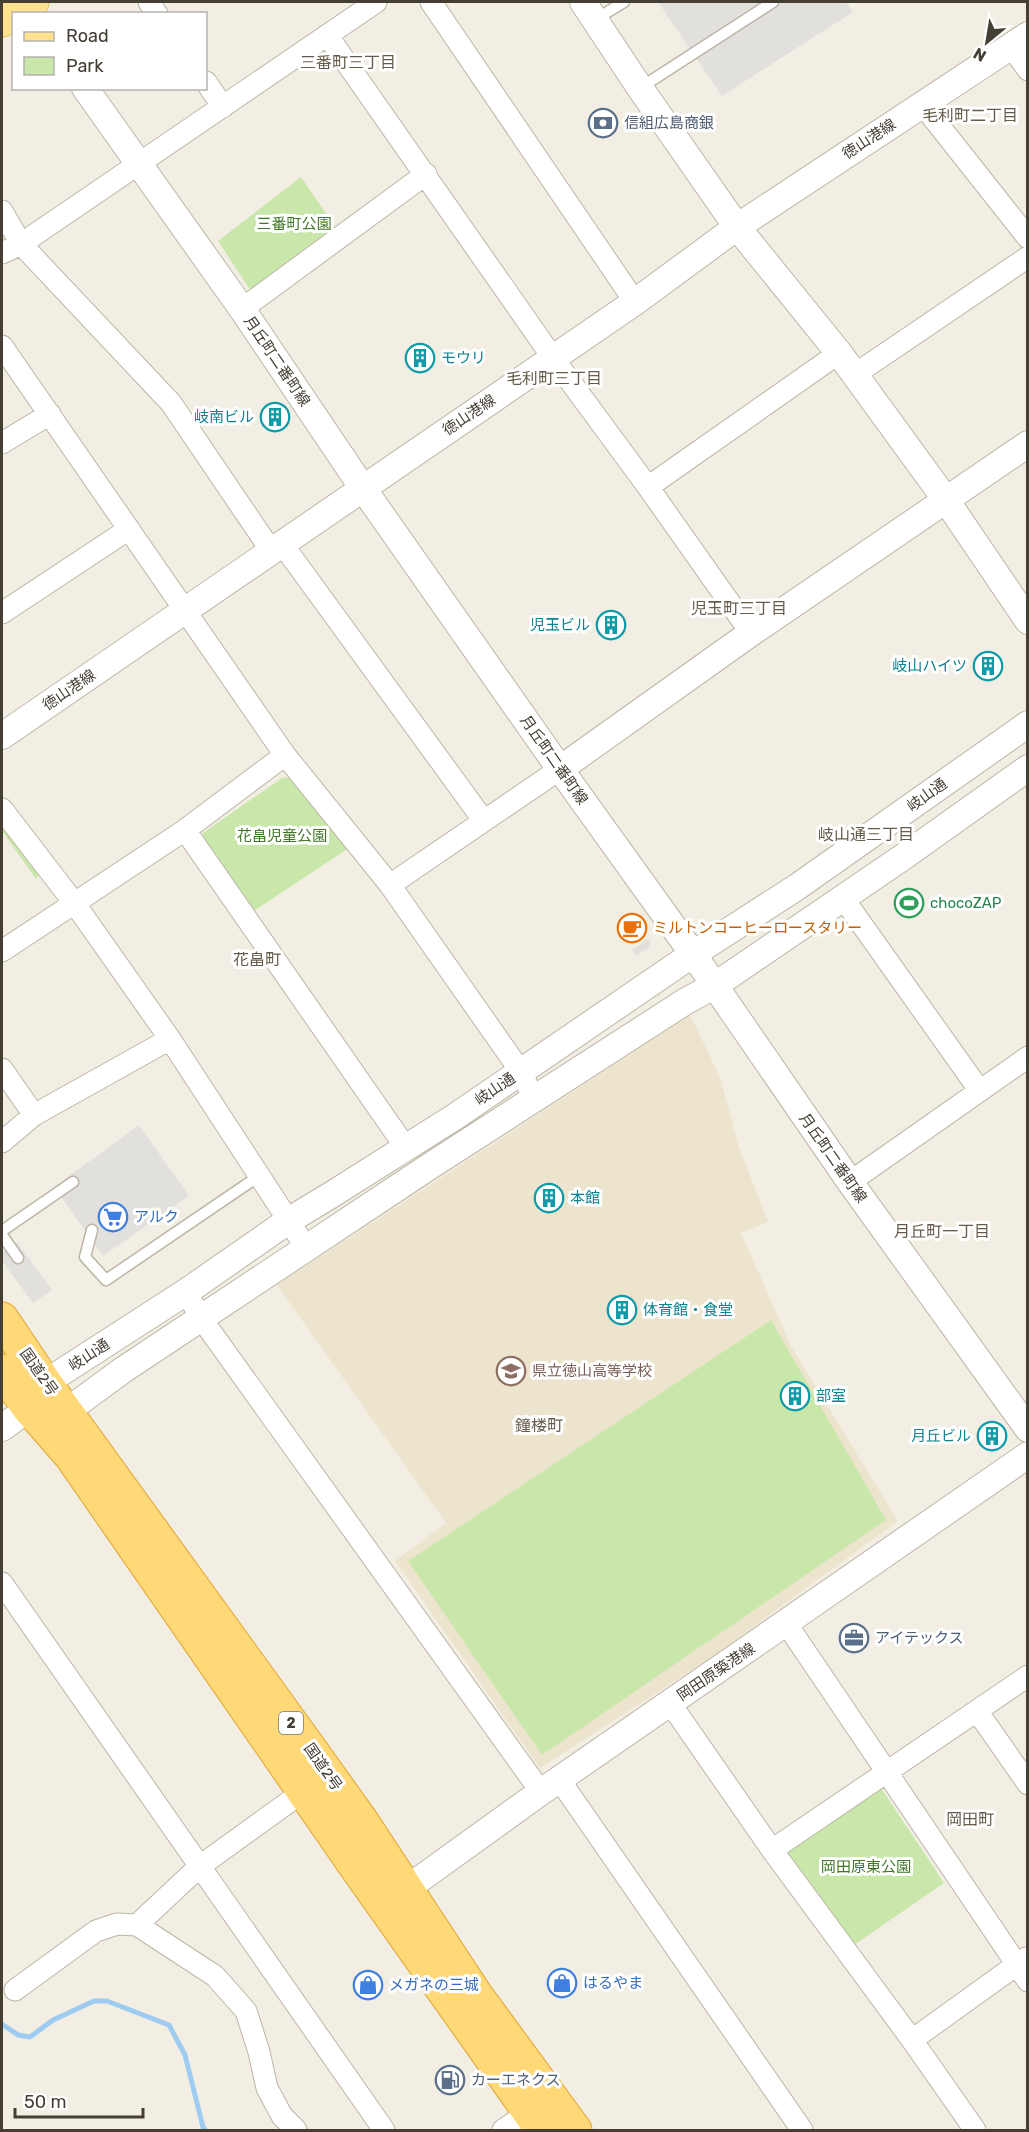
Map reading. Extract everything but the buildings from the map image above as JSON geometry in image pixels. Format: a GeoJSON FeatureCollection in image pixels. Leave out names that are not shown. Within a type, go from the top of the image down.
{"type":"FeatureCollection","features":[{"type":"Feature","properties":{"kind":"highway","name":"国道2号"},"geometry":{"type":"LineString","coordinates":[[2,1319],[37,1395],[71,1456],[536,2121]]}},
{"type":"Feature","properties":{"kind":"highway","name":"国道2号"},"geometry":{"type":"LineString","coordinates":[[2,1371],[37,1395],[67,1411],[315,1755],[363,1823],[476,1995],[575,2130]]}},
{"type":"Feature","properties":{"kind":"street"},"geometry":{"type":"LineString","coordinates":[[2,253],[21,244],[376,2]]}},
{"type":"Feature","properties":{"kind":"street"},"geometry":{"type":"LineString","coordinates":[[431,2],[635,302]]}},
{"type":"Feature","properties":{"kind":"street"},"geometry":{"type":"LineString","coordinates":[[590,10],[640,88],[737,226],[839,353],[946,500],[1028,621]]}},
{"type":"Feature","properties":{"kind":"street"},"geometry":{"type":"LineString","coordinates":[[327,35],[553,358],[751,633]]}},
{"type":"Feature","properties":{"kind":"street"},"geometry":{"type":"LineString","coordinates":[[1019,40],[1028,70]]}},
{"type":"Feature","properties":{"kind":"street","name":"徳山港線"},"geometry":{"type":"LineString","coordinates":[[2,736],[635,302],[737,226],[1019,40]]}},
{"type":"Feature","properties":{"kind":"street"},"geometry":{"type":"LineString","coordinates":[[207,83],[223,107]]}},
{"type":"Feature","properties":{"kind":"street","name":"月丘町二番町線"},"geometry":{"type":"LineString","coordinates":[[86,90],[242,309],[362,487],[693,954],[850,1182],[1028,1429]]}},
{"type":"Feature","properties":{"kind":"street"},"geometry":{"type":"LineString","coordinates":[[922,104],[1028,238]]}},
{"type":"Feature","properties":{"kind":"street"},"geometry":{"type":"LineString","coordinates":[[242,309],[426,174]]}},
{"type":"Feature","properties":{"kind":"street"},"geometry":{"type":"LineString","coordinates":[[2,211],[21,244],[171,403],[484,821]]}},
{"type":"Feature","properties":{"kind":"street"},"geometry":{"type":"LineString","coordinates":[[854,375],[1028,257]]}},
{"type":"Feature","properties":{"kind":"street"},"geometry":{"type":"LineString","coordinates":[[2,346],[285,755],[390,885],[521,1072],[534,1099]]}},
{"type":"Feature","properties":{"kind":"street"},"geometry":{"type":"LineString","coordinates":[[648,487],[839,353]]}},
{"type":"Feature","properties":{"kind":"street"},"geometry":{"type":"LineString","coordinates":[[2,444],[50,414]]}},
{"type":"Feature","properties":{"kind":"street"},"geometry":{"type":"LineString","coordinates":[[390,885],[560,769],[751,633],[1028,444]]}},
{"type":"Feature","properties":{"kind":"street"},"geometry":{"type":"LineString","coordinates":[[2,613],[129,529]]}},
{"type":"Feature","properties":{"kind":"street","name":"岐山通"},"geometry":{"type":"LineString","coordinates":[[2,1428],[37,1395],[288,1221],[406,1148],[693,954],[797,887],[1028,724]]}},
{"type":"Feature","properties":{"kind":"street"},"geometry":{"type":"LineString","coordinates":[[2,951],[185,830],[285,755]]}},
{"type":"Feature","properties":{"kind":"street","name":"岐山通"},"geometry":{"type":"LineString","coordinates":[[67,1411],[123,1370],[534,1099],[686,1001],[714,986],[1028,768]]}},
{"type":"Feature","properties":{"kind":"street"},"geometry":{"type":"LineString","coordinates":[[2,809],[75,904],[170,1040],[307,1249]]}},
{"type":"Feature","properties":{"kind":"street"},"geometry":{"type":"LineString","coordinates":[[185,830],[406,1148]]}},
{"type":"Feature","properties":{"kind":"street"},"geometry":{"type":"LineString","coordinates":[[843,898],[980,1091]]}},
{"type":"Feature","properties":{"kind":"street"},"geometry":{"type":"LineString","coordinates":[[2,1142],[34,1115],[170,1040]]}},
{"type":"Feature","properties":{"kind":"street"},"geometry":{"type":"LineString","coordinates":[[850,1182],[1028,1057]]}},
{"type":"Feature","properties":{"kind":"street"},"geometry":{"type":"LineString","coordinates":[[2,1069],[34,1115]]}},
{"type":"Feature","properties":{"kind":"street"},"geometry":{"type":"LineString","coordinates":[[186,1292],[201,1318],[550,1785],[802,2130]]}},
{"type":"Feature","properties":{"kind":"street","name":"岡田原築港線"},"geometry":{"type":"LineString","coordinates":[[405,1890],[550,1785],[1028,1455]]}},
{"type":"Feature","properties":{"kind":"street"},"geometry":{"type":"LineString","coordinates":[[2,1582],[384,2130]]}},
{"type":"Feature","properties":{"kind":"street"},"geometry":{"type":"LineString","coordinates":[[786,1623],[886,1774],[1024,1968],[912,2040]]}},
{"type":"Feature","properties":{"kind":"street"},"geometry":{"type":"LineString","coordinates":[[772,1850],[1028,1676]]}},
{"type":"Feature","properties":{"kind":"street"},"geometry":{"type":"LineString","coordinates":[[670,1703],[772,1850],[912,2040],[975,2130]]}},
{"type":"Feature","properties":{"kind":"street"},"geometry":{"type":"LineString","coordinates":[[977,1711],[1028,1784]]}},
{"type":"Feature","properties":{"kind":"street"},"geometry":{"type":"LineString","coordinates":[[137,1924],[200,1866],[304,1791]]}},
{"type":"Feature","properties":{"kind":"street"},"geometry":{"type":"LineString","coordinates":[[15,1990],[96,1931],[117,1924],[137,1924],[214,1976],[246,2011],[267,2088],[282,2116],[296,2130]]}},
{"type":"Feature","properties":{"kind":"street"},"geometry":{"type":"LineString","coordinates":[[503,2130],[536,2121]]}},
{"type":"Feature","properties":{"kind":"lane"},"geometry":{"type":"LineString","coordinates":[[590,10],[624,2]]}},
{"type":"Feature","properties":{"kind":"lane"},"geometry":{"type":"LineString","coordinates":[[640,88],[773,2]]}},
{"type":"Feature","properties":{"kind":"lane"},"geometry":{"type":"LineString","coordinates":[[92,1230],[85,1257],[106,1280],[259,1176]]}},
{"type":"Feature","properties":{"kind":"lane"},"geometry":{"type":"LineString","coordinates":[[18,1258],[2,1233],[73,1182]]}},
{"type":"Feature","properties":{"kind":"shaded area"},"geometry":{"type":"Polygon","coordinates":[[[658,2],[846,2],[853,12],[722,96],[658,2]]]}},
{"type":"Feature","properties":{"kind":"shaded area"},"geometry":{"type":"Polygon","coordinates":[[[649,938],[651,946],[636,956],[632,950],[649,938]]]}},
{"type":"Feature","properties":{"kind":"shaded area"},"geometry":{"type":"Polygon","coordinates":[[[690,1015],[720,1077],[739,1147],[768,1222],[741,1233],[792,1348],[898,1521],[712,1657],[540,1768],[395,1561],[446,1523],[277,1285],[690,1015]]]}},
{"type":"Feature","properties":{"kind":"shaded area"},"geometry":{"type":"Polygon","coordinates":[[[139,1125],[189,1196],[103,1256],[54,1187],[139,1125]]]}},
{"type":"Feature","properties":{"kind":"shaded area"},"geometry":{"type":"Polygon","coordinates":[[[17,1242],[52,1290],[33,1303],[2,1261],[2,1252],[17,1242]]]}},
{"type":"Feature","properties":{"kind":"green space","name":"三番町公園"},"geometry":{"type":"Polygon","coordinates":[[[301,177],[338,231],[254,290],[249,288],[218,241],[301,177]]]}},
{"type":"Feature","properties":{"kind":"green space","name":"花畠児童公園"},"geometry":{"type":"Polygon","coordinates":[[[294,777],[349,848],[252,912],[202,838],[203,833],[282,778],[294,777]]]}},
{"type":"Feature","properties":{"kind":"green space"},"geometry":{"type":"Polygon","coordinates":[[[2,817],[40,872],[36,879],[2,831],[2,817]]]}},
{"type":"Feature","properties":{"kind":"green space"},"geometry":{"type":"Polygon","coordinates":[[[771,1320],[886,1520],[542,1755],[408,1561],[771,1320]]]}},
{"type":"Feature","properties":{"kind":"green space","name":"岡田原東公園"},"geometry":{"type":"Polygon","coordinates":[[[881,1788],[944,1883],[854,1945],[785,1852],[881,1788]]]}},
{"type":"Feature","properties":{"kind":"waterway"},"geometry":{"type":"LineString","coordinates":[[2,2024],[18,2035],[30,2037],[53,2020],[94,2001],[107,2001],[169,2025],[185,2055],[205,2130]]}},
{"type":"Feature","properties":{"kind":"place","name":"信組広島商銀"},"geometry":{"type":"Point","coordinates":[603,123]}},
{"type":"Feature","properties":{"kind":"place","name":"モウリ"},"geometry":{"type":"Point","coordinates":[420,358]}},
{"type":"Feature","properties":{"kind":"place","name":"岐南ビル"},"geometry":{"type":"Point","coordinates":[275,417]}},
{"type":"Feature","properties":{"kind":"place","name":"児玉ビル"},"geometry":{"type":"Point","coordinates":[611,625]}},
{"type":"Feature","properties":{"kind":"place","name":"岐山ハイツ"},"geometry":{"type":"Point","coordinates":[988,666]}},
{"type":"Feature","properties":{"kind":"place","name":"chocoZAP"},"geometry":{"type":"Point","coordinates":[909,903]}},
{"type":"Feature","properties":{"kind":"place","name":"ミルトンコーヒーロースタリー"},"geometry":{"type":"Point","coordinates":[632,928]}},
{"type":"Feature","properties":{"kind":"place","name":"本館"},"geometry":{"type":"Point","coordinates":[549,1198]}},
{"type":"Feature","properties":{"kind":"place","name":"アルク"},"geometry":{"type":"Point","coordinates":[113,1217]}},
{"type":"Feature","properties":{"kind":"place","name":"体育館・食堂"},"geometry":{"type":"Point","coordinates":[622,1310]}},
{"type":"Feature","properties":{"kind":"place","name":"県立徳山高等学校"},"geometry":{"type":"Point","coordinates":[511,1371]}},
{"type":"Feature","properties":{"kind":"place","name":"部室"},"geometry":{"type":"Point","coordinates":[795,1396]}},
{"type":"Feature","properties":{"kind":"place","name":"月丘ビル"},"geometry":{"type":"Point","coordinates":[992,1436]}},
{"type":"Feature","properties":{"kind":"place","name":"アイテックス"},"geometry":{"type":"Point","coordinates":[854,1638]}},
{"type":"Feature","properties":{"kind":"place","name":"はるやま"},"geometry":{"type":"Point","coordinates":[562,1983]}},
{"type":"Feature","properties":{"kind":"place","name":"メガネの三城"},"geometry":{"type":"Point","coordinates":[368,1985]}},
{"type":"Feature","properties":{"kind":"place","name":"カーエネクス"},"geometry":{"type":"Point","coordinates":[450,2080]}},
{"type":"Feature","properties":{"kind":"district","name":"三番町三丁目"},"geometry":{"type":"Point","coordinates":[348,62]}},
{"type":"Feature","properties":{"kind":"district","name":"毛利町二丁目"},"geometry":{"type":"Point","coordinates":[970,115]}},
{"type":"Feature","properties":{"kind":"district","name":"毛利町三丁目"},"geometry":{"type":"Point","coordinates":[554,378]}},
{"type":"Feature","properties":{"kind":"district","name":"児玉町三丁目"},"geometry":{"type":"Point","coordinates":[739,608]}},
{"type":"Feature","properties":{"kind":"district","name":"岐山通三丁目"},"geometry":{"type":"Point","coordinates":[866,834]}},
{"type":"Feature","properties":{"kind":"district","name":"花畠町"},"geometry":{"type":"Point","coordinates":[257,959]}},
{"type":"Feature","properties":{"kind":"district","name":"月丘町一丁目"},"geometry":{"type":"Point","coordinates":[942,1231]}},
{"type":"Feature","properties":{"kind":"district","name":"鐘楼町"},"geometry":{"type":"Point","coordinates":[539,1425]}},
{"type":"Feature","properties":{"kind":"district","name":"岡田町"},"geometry":{"type":"Point","coordinates":[970,1819]}}]}
